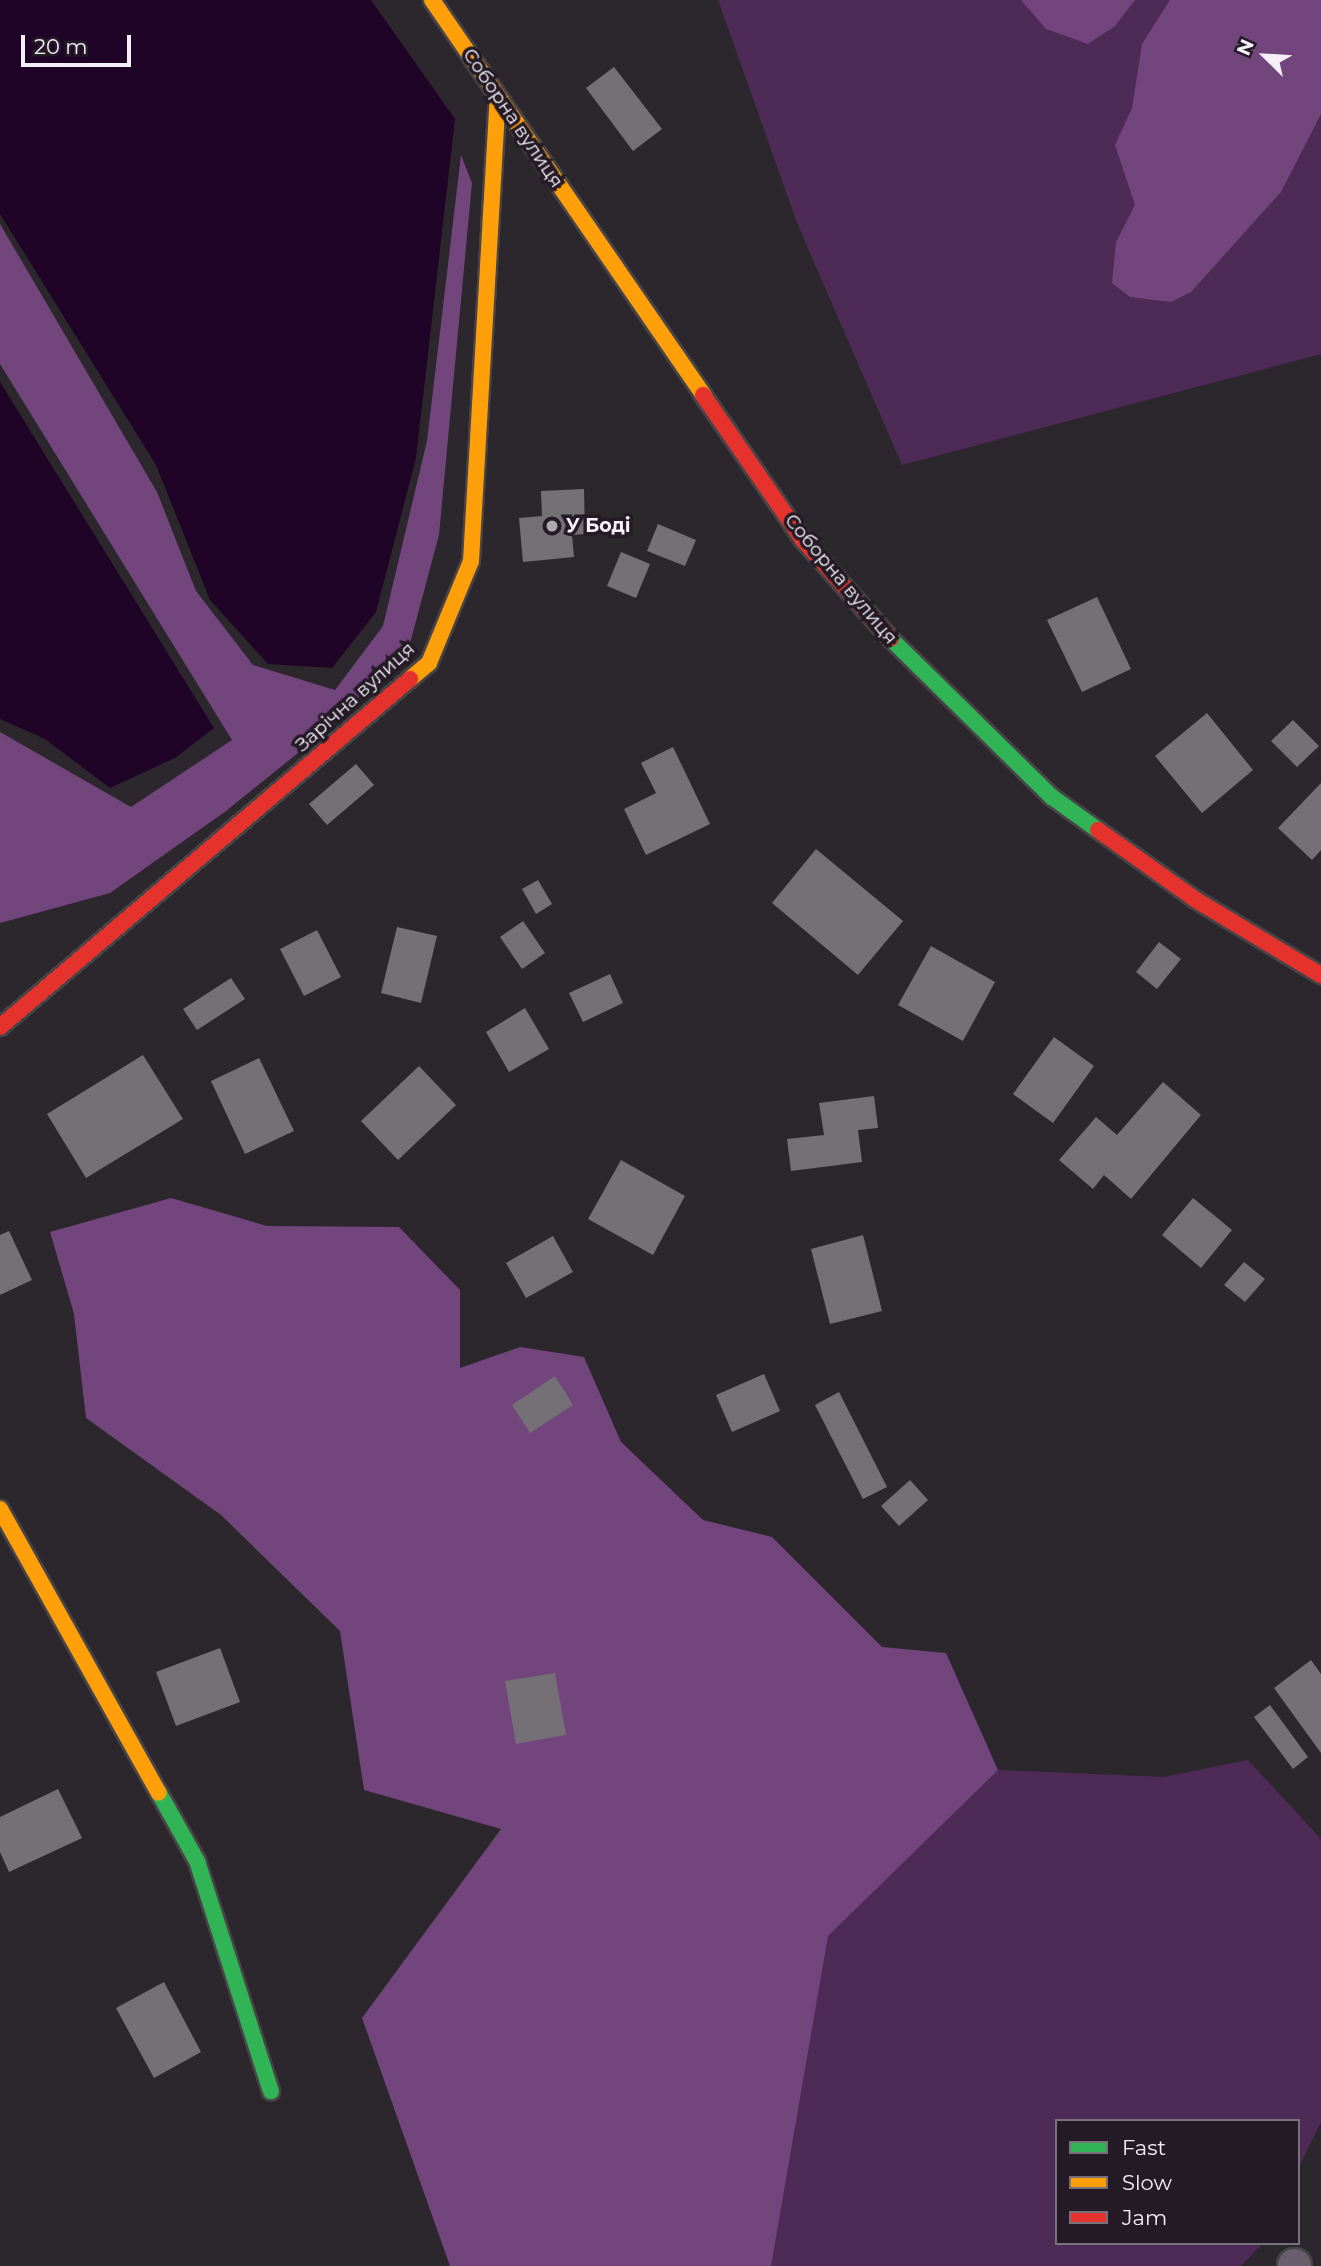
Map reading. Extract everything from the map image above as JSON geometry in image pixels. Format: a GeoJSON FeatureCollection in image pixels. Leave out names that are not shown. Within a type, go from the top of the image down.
{"type":"FeatureCollection","features":[{"type":"Feature","properties":{"kind":"street","name":"Соборна вулиця"},"geometry":{"type":"LineString","coordinates":[[432,0],[803,540],[925,677],[1052,797],[1196,900],[1321,975]]}},
{"type":"Feature","properties":{"kind":"street","name":"Зарічна вулиця"},"geometry":{"type":"LineString","coordinates":[[0,1027],[429,663],[471,561],[498,97]]}},
{"type":"Feature","properties":{"kind":"street"},"geometry":{"type":"LineString","coordinates":[[0,1509],[197,1861],[271,2091]]}},
{"type":"Feature","properties":{"kind":"shaded area"},"geometry":{"type":"Polygon","coordinates":[[[0,0],[371,0],[455,119],[416,458],[376,612],[332,668],[268,664],[210,600],[156,465],[0,214],[0,0]]]}},
{"type":"Feature","properties":{"kind":"shaded area"},"geometry":{"type":"Polygon","coordinates":[[[718,0],[1321,0],[1321,354],[902,465],[797,223],[718,0]]]}},
{"type":"Feature","properties":{"kind":"shaded area"},"geometry":{"type":"Polygon","coordinates":[[[1021,0],[1135,0],[1115,26],[1088,44],[1046,29],[1021,0]]]}},
{"type":"Feature","properties":{"kind":"shaded area"},"geometry":{"type":"Polygon","coordinates":[[[1170,0],[1321,0],[1321,114],[1281,192],[1191,292],[1171,302],[1130,297],[1112,283],[1116,242],[1135,205],[1115,145],[1132,108],[1142,44],[1170,0]]]}},
{"type":"Feature","properties":{"kind":"shaded area"},"geometry":{"type":"Polygon","coordinates":[[[461,155],[472,183],[439,535],[409,647],[324,732],[226,811],[110,893],[0,923],[0,732],[131,807],[232,740],[0,364],[0,224],[157,492],[196,591],[253,665],[335,690],[383,626],[427,441],[461,155]]]}},
{"type":"Feature","properties":{"kind":"shaded area"},"geometry":{"type":"Polygon","coordinates":[[[0,382],[214,728],[175,758],[110,788],[45,739],[0,719],[0,382]]]}},
{"type":"Feature","properties":{"kind":"shaded area"},"geometry":{"type":"Polygon","coordinates":[[[171,1198],[267,1226],[399,1227],[460,1290],[460,1368],[520,1347],[584,1357],[621,1442],[703,1520],[772,1537],[882,1647],[946,1653],[998,1770],[828,1936],[771,2266],[450,2266],[362,2018],[501,1829],[364,1790],[340,1631],[221,1515],[86,1418],[74,1314],[50,1232],[171,1198]]]}},
{"type":"Feature","properties":{"kind":"shaded area"},"geometry":{"type":"Polygon","coordinates":[[[1248,1760],[1321,1839],[1321,2122],[1300,2165],[1300,2119],[1055,2119],[1055,2245],[1261,2245],[1241,2266],[516,2266],[425,1967],[998,1770],[1164,1777],[1248,1760]]]}},
{"type":"Feature","properties":{"kind":"building"},"geometry":{"type":"Polygon","coordinates":[[[614,67],[662,129],[633,151],[586,88],[614,67]]]}},
{"type":"Feature","properties":{"kind":"building","name":"У Боді"},"geometry":{"type":"Polygon","coordinates":[[[584,489],[585,534],[572,535],[574,557],[523,562],[519,518],[542,516],[541,491],[584,489]]]}},
{"type":"Feature","properties":{"kind":"building"},"geometry":{"type":"Polygon","coordinates":[[[658,524],[696,540],[685,566],[647,551],[658,524]]]}},
{"type":"Feature","properties":{"kind":"building"},"geometry":{"type":"Polygon","coordinates":[[[621,552],[650,564],[636,598],[607,586],[621,552]]]}},
{"type":"Feature","properties":{"kind":"building"},"geometry":{"type":"Polygon","coordinates":[[[1097,597],[1131,669],[1082,692],[1047,620],[1097,597]]]}},
{"type":"Feature","properties":{"kind":"building"},"geometry":{"type":"Polygon","coordinates":[[[1207,713],[1253,770],[1202,813],[1155,756],[1207,713]]]}},
{"type":"Feature","properties":{"kind":"building"},"geometry":{"type":"Polygon","coordinates":[[[1293,720],[1319,746],[1297,767],[1271,741],[1293,720]]]}},
{"type":"Feature","properties":{"kind":"building"},"geometry":{"type":"Polygon","coordinates":[[[673,747],[710,824],[646,855],[624,809],[656,793],[641,763],[673,747]]]}},
{"type":"Feature","properties":{"kind":"building"},"geometry":{"type":"Polygon","coordinates":[[[356,764],[374,785],[327,825],[309,804],[356,764]]]}},
{"type":"Feature","properties":{"kind":"building"},"geometry":{"type":"Polygon","coordinates":[[[1321,783],[1321,850],[1312,860],[1278,828],[1321,783]]]}},
{"type":"Feature","properties":{"kind":"building"},"geometry":{"type":"Polygon","coordinates":[[[816,849],[903,921],[858,975],[772,903],[816,849]]]}},
{"type":"Feature","properties":{"kind":"building"},"geometry":{"type":"Polygon","coordinates":[[[538,880],[552,904],[536,914],[522,889],[538,880]]]}},
{"type":"Feature","properties":{"kind":"building"},"geometry":{"type":"Polygon","coordinates":[[[523,921],[545,953],[522,969],[500,937],[523,921]]]}},
{"type":"Feature","properties":{"kind":"building"},"geometry":{"type":"Polygon","coordinates":[[[397,927],[437,936],[421,1003],[381,993],[397,927]]]}},
{"type":"Feature","properties":{"kind":"building"},"geometry":{"type":"Polygon","coordinates":[[[317,930],[341,977],[304,996],[280,949],[317,930]]]}},
{"type":"Feature","properties":{"kind":"building"},"geometry":{"type":"Polygon","coordinates":[[[1159,942],[1181,959],[1157,989],[1136,972],[1159,942]]]}},
{"type":"Feature","properties":{"kind":"building"},"geometry":{"type":"Polygon","coordinates":[[[931,946],[995,982],[963,1041],[898,1005],[931,946]]]}},
{"type":"Feature","properties":{"kind":"building"},"geometry":{"type":"Polygon","coordinates":[[[610,974],[623,1003],[583,1022],[569,993],[610,974]]]}},
{"type":"Feature","properties":{"kind":"building"},"geometry":{"type":"Polygon","coordinates":[[[231,978],[245,999],[197,1030],[183,1009],[231,978]]]}},
{"type":"Feature","properties":{"kind":"building"},"geometry":{"type":"Polygon","coordinates":[[[525,1008],[549,1049],[509,1072],[486,1032],[525,1008]]]}},
{"type":"Feature","properties":{"kind":"building"},"geometry":{"type":"Polygon","coordinates":[[[1054,1037],[1094,1066],[1053,1123],[1013,1094],[1054,1037]]]}},
{"type":"Feature","properties":{"kind":"building"},"geometry":{"type":"Polygon","coordinates":[[[143,1055],[183,1119],[86,1178],[47,1114],[143,1055]]]}},
{"type":"Feature","properties":{"kind":"building"},"geometry":{"type":"Polygon","coordinates":[[[259,1058],[294,1131],[245,1154],[211,1081],[259,1058]]]}},
{"type":"Feature","properties":{"kind":"building"},"geometry":{"type":"Polygon","coordinates":[[[419,1066],[456,1105],[398,1160],[361,1121],[419,1066]]]}},
{"type":"Feature","properties":{"kind":"building"},"geometry":{"type":"Polygon","coordinates":[[[1163,1082],[1201,1115],[1131,1199],[1104,1175],[1093,1189],[1059,1160],[1096,1117],[1117,1135],[1163,1082]]]}},
{"type":"Feature","properties":{"kind":"building"},"geometry":{"type":"Polygon","coordinates":[[[874,1096],[878,1128],[858,1130],[862,1162],[791,1171],[787,1139],[824,1135],[819,1103],[874,1096]]]}},
{"type":"Feature","properties":{"kind":"building"},"geometry":{"type":"Polygon","coordinates":[[[621,1160],[685,1196],[653,1255],[588,1219],[621,1160]]]}},
{"type":"Feature","properties":{"kind":"building"},"geometry":{"type":"Polygon","coordinates":[[[1193,1198],[1232,1230],[1201,1268],[1162,1235],[1193,1198]]]}},
{"type":"Feature","properties":{"kind":"building"},"geometry":{"type":"Polygon","coordinates":[[[9,1231],[32,1280],[0,1295],[0,1235],[9,1231]]]}},
{"type":"Feature","properties":{"kind":"building"},"geometry":{"type":"Polygon","coordinates":[[[863,1235],[882,1311],[830,1324],[811,1249],[863,1235]]]}},
{"type":"Feature","properties":{"kind":"building"},"geometry":{"type":"Polygon","coordinates":[[[553,1236],[573,1272],[526,1298],[506,1263],[553,1236]]]}},
{"type":"Feature","properties":{"kind":"building"},"geometry":{"type":"Polygon","coordinates":[[[1244,1262],[1265,1279],[1245,1302],[1224,1285],[1244,1262]]]}},
{"type":"Feature","properties":{"kind":"building"},"geometry":{"type":"Polygon","coordinates":[[[764,1374],[780,1411],[732,1432],[716,1395],[764,1374]]]}},
{"type":"Feature","properties":{"kind":"building"},"geometry":{"type":"Polygon","coordinates":[[[555,1376],[573,1405],[530,1433],[512,1405],[555,1376]]]}},
{"type":"Feature","properties":{"kind":"building"},"geometry":{"type":"Polygon","coordinates":[[[839,1392],[887,1487],[863,1499],[815,1405],[839,1392]]]}},
{"type":"Feature","properties":{"kind":"building"},"geometry":{"type":"Polygon","coordinates":[[[910,1480],[928,1500],[899,1526],[881,1506],[910,1480]]]}},
{"type":"Feature","properties":{"kind":"building"},"geometry":{"type":"Polygon","coordinates":[[[220,1648],[240,1702],[176,1726],[156,1672],[220,1648]]]}},
{"type":"Feature","properties":{"kind":"building"},"geometry":{"type":"Polygon","coordinates":[[[1311,1660],[1321,1674],[1321,1753],[1274,1688],[1311,1660]]]}},
{"type":"Feature","properties":{"kind":"building"},"geometry":{"type":"Polygon","coordinates":[[[555,1673],[566,1735],[516,1744],[505,1681],[555,1673]]]}},
{"type":"Feature","properties":{"kind":"building"},"geometry":{"type":"Polygon","coordinates":[[[1270,1705],[1308,1757],[1293,1769],[1254,1717],[1270,1705]]]}},
{"type":"Feature","properties":{"kind":"building"},"geometry":{"type":"Polygon","coordinates":[[[58,1789],[82,1838],[9,1872],[0,1852],[0,1817],[58,1789]]]}},
{"type":"Feature","properties":{"kind":"building"},"geometry":{"type":"Polygon","coordinates":[[[164,1982],[201,2052],[154,2078],[116,2008],[164,1982]]]}},
{"type":"Feature","properties":{"kind":"traffic: fast"},"geometry":{"type":"LineString","coordinates":[[891,639],[1052,797],[1098,830]]}},
{"type":"Feature","properties":{"kind":"traffic: fast"},"geometry":{"type":"LineString","coordinates":[[159,1793],[197,1861],[271,2091]]}},
{"type":"Feature","properties":{"kind":"traffic: slow"},"geometry":{"type":"LineString","coordinates":[[432,0],[703,395]]}},
{"type":"Feature","properties":{"kind":"traffic: slow"},"geometry":{"type":"LineString","coordinates":[[410,679],[429,663],[471,561],[498,97]]}},
{"type":"Feature","properties":{"kind":"traffic: slow"},"geometry":{"type":"LineString","coordinates":[[0,1509],[159,1793]]}},
{"type":"Feature","properties":{"kind":"traffic: jam"},"geometry":{"type":"LineString","coordinates":[[703,395],[803,540],[891,639]]}},
{"type":"Feature","properties":{"kind":"traffic: jam"},"geometry":{"type":"LineString","coordinates":[[0,1027],[410,679]]}},
{"type":"Feature","properties":{"kind":"traffic: jam"},"geometry":{"type":"LineString","coordinates":[[1098,830],[1196,900],[1321,975]]}},
{"type":"Feature","properties":{"kind":"place","name":"У Боді"},"geometry":{"type":"Point","coordinates":[552,526]}}]}
